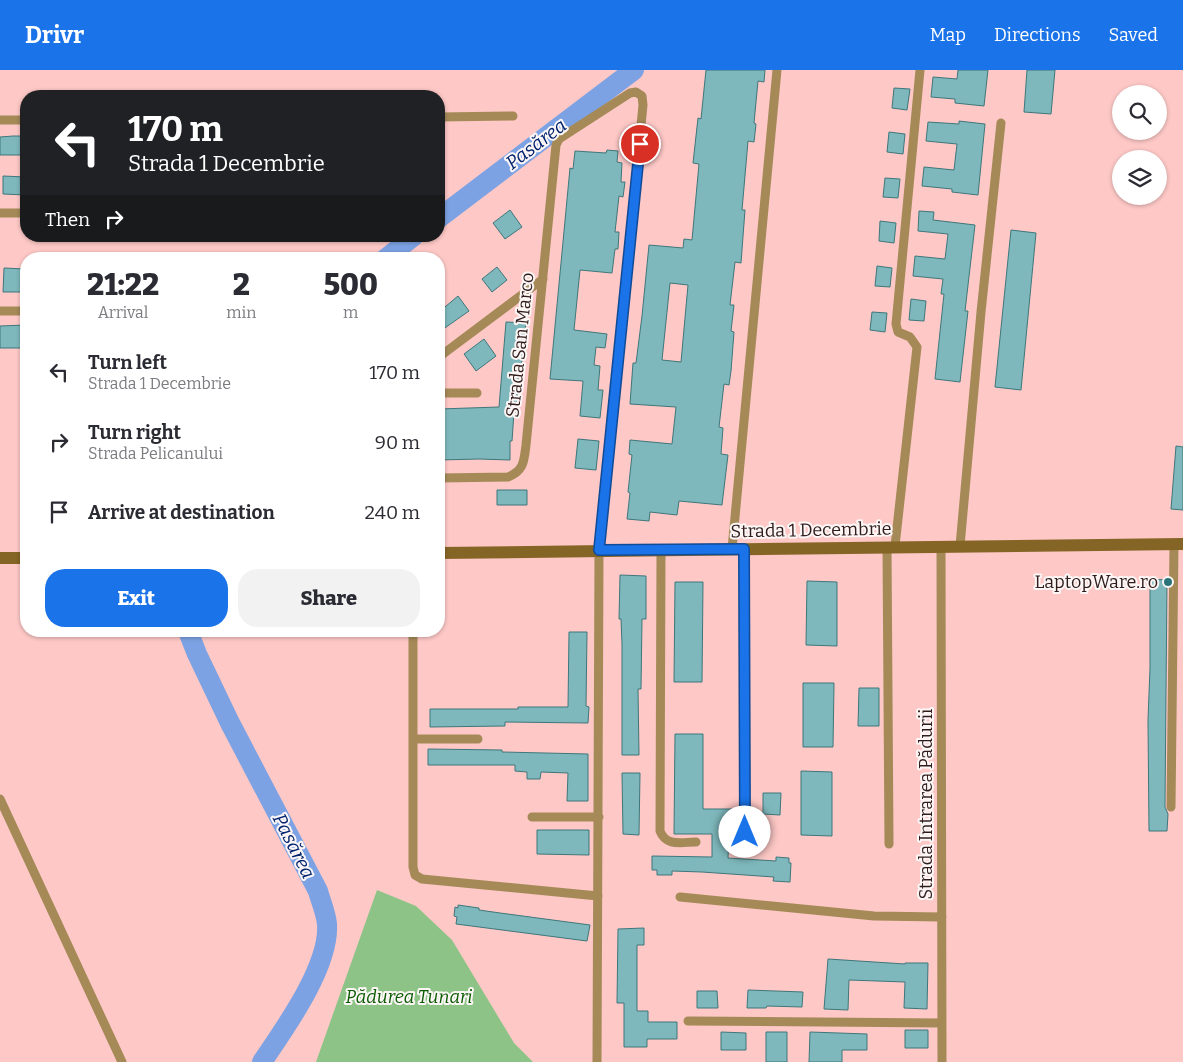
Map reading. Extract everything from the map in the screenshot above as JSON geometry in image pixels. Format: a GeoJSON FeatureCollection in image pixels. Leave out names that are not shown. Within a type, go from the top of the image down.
{"type":"FeatureCollection","features":[{"type":"Feature","properties":{"kind":"main road","name":"Strada 1 Decembrie"},"geometry":{"type":"LineString","coordinates":[[445,553],[1178,544]]}},
{"type":"Feature","properties":{"kind":"main road"},"geometry":{"type":"LineString","coordinates":[[0,558],[20,558]]}},
{"type":"Feature","properties":{"kind":"street"},"geometry":{"type":"LineString","coordinates":[[745,832],[738,549],[777,70]]}},
{"type":"Feature","properties":{"kind":"street"},"geometry":{"type":"LineString","coordinates":[[889,844],[891,546],[917,347],[910,337],[898,332],[896,324],[920,70]]}},
{"type":"Feature","properties":{"kind":"street","name":"Strada San Marco"},"geometry":{"type":"LineString","coordinates":[[445,478],[508,477],[516,474],[520,469],[526,445],[555,151],[559,140],[630,93],[636,92],[642,96],[643,105],[599,550]]}},
{"type":"Feature","properties":{"kind":"street"},"geometry":{"type":"LineString","coordinates":[[445,116],[513,116]]}},
{"type":"Feature","properties":{"kind":"street"},"geometry":{"type":"LineString","coordinates":[[0,120],[20,120]]}},
{"type":"Feature","properties":{"kind":"street"},"geometry":{"type":"LineString","coordinates":[[960,546],[981,312],[1001,123]]}},
{"type":"Feature","properties":{"kind":"street"},"geometry":{"type":"LineString","coordinates":[[0,213],[20,213]]}},
{"type":"Feature","properties":{"kind":"street"},"geometry":{"type":"LineString","coordinates":[[445,352],[543,279]]}},
{"type":"Feature","properties":{"kind":"street"},"geometry":{"type":"LineString","coordinates":[[0,311],[20,311]]}},
{"type":"Feature","properties":{"kind":"street"},"geometry":{"type":"LineString","coordinates":[[445,393],[477,393]]}},
{"type":"Feature","properties":{"kind":"street"},"geometry":{"type":"LineString","coordinates":[[1171,807],[1178,544]]}},
{"type":"Feature","properties":{"kind":"street","name":"Strada Intrarea Pădurii"},"geometry":{"type":"LineString","coordinates":[[942,546],[942,1062]]}},
{"type":"Feature","properties":{"kind":"street"},"geometry":{"type":"LineString","coordinates":[[597,1062],[599,550]]}},
{"type":"Feature","properties":{"kind":"street"},"geometry":{"type":"LineString","coordinates":[[661,550],[660,831],[662,837],[671,842],[696,842]]}},
{"type":"Feature","properties":{"kind":"street"},"geometry":{"type":"LineString","coordinates":[[413,637],[413,867],[415,875],[422,879],[598,896]]}},
{"type":"Feature","properties":{"kind":"street"},"geometry":{"type":"LineString","coordinates":[[413,739],[478,739]]}},
{"type":"Feature","properties":{"kind":"street"},"geometry":{"type":"LineString","coordinates":[[0,799],[122,1062]]}},
{"type":"Feature","properties":{"kind":"street"},"geometry":{"type":"LineString","coordinates":[[532,818],[599,817]]}},
{"type":"Feature","properties":{"kind":"street"},"geometry":{"type":"LineString","coordinates":[[680,897],[874,916],[942,917]]}},
{"type":"Feature","properties":{"kind":"street"},"geometry":{"type":"LineString","coordinates":[[688,1021],[942,1023]]}},
{"type":"Feature","properties":{"kind":"green space","name":"Pădurea Tunari"},"geometry":{"type":"Polygon","coordinates":[[[377,890],[416,906],[452,940],[514,1043],[533,1062],[316,1062],[377,890]]]}},
{"type":"Feature","properties":{"kind":"building"},"geometry":{"type":"Polygon","coordinates":[[[706,70],[765,70],[764,82],[758,81],[754,142],[748,141],[742,210],[745,210],[741,263],[735,262],[730,305],[734,305],[731,331],[734,332],[731,371],[729,385],[724,384],[719,427],[723,428],[721,454],[728,455],[722,505],[679,501],[677,515],[650,512],[649,521],[627,519],[632,455],[629,454],[630,440],[672,444],[676,407],[630,404],[633,363],[636,363],[649,245],[683,248],[684,239],[692,240],[699,164],[693,163],[698,118],[701,119],[706,70]],[[670,283],[662,360],[681,362],[688,285],[670,283]]]}},
{"type":"Feature","properties":{"kind":"building"},"geometry":{"type":"Polygon","coordinates":[[[958,70],[988,70],[984,106],[955,103],[955,99],[931,97],[933,77],[957,79],[958,70]]]}},
{"type":"Feature","properties":{"kind":"building"},"geometry":{"type":"Polygon","coordinates":[[[1027,70],[1055,70],[1051,114],[1024,112],[1027,70]]]}},
{"type":"Feature","properties":{"kind":"building"},"geometry":{"type":"Polygon","coordinates":[[[894,88],[910,89],[907,110],[892,108],[894,88]]]}},
{"type":"Feature","properties":{"kind":"building"},"geometry":{"type":"Polygon","coordinates":[[[959,121],[985,124],[978,195],[952,192],[952,189],[922,186],[924,167],[954,170],[957,144],[926,141],[928,122],[959,124],[959,121]]]}},
{"type":"Feature","properties":{"kind":"building"},"geometry":{"type":"Polygon","coordinates":[[[889,132],[905,134],[903,154],[887,152],[889,132]]]}},
{"type":"Feature","properties":{"kind":"building"},"geometry":{"type":"Polygon","coordinates":[[[20,136],[20,155],[0,155],[0,137],[20,136]]]}},
{"type":"Feature","properties":{"kind":"building"},"geometry":{"type":"Polygon","coordinates":[[[607,150],[618,151],[617,162],[622,163],[621,182],[625,182],[623,197],[619,196],[615,232],[619,232],[618,249],[615,249],[612,273],[580,270],[574,330],[607,334],[605,348],[596,347],[594,365],[600,366],[598,390],[603,390],[600,418],[580,416],[583,381],[550,379],[570,168],[573,169],[575,151],[606,153],[607,150]]]}},
{"type":"Feature","properties":{"kind":"building"},"geometry":{"type":"Polygon","coordinates":[[[3,176],[20,177],[20,195],[3,194],[3,176]]]}},
{"type":"Feature","properties":{"kind":"building"},"geometry":{"type":"Polygon","coordinates":[[[885,178],[900,179],[898,198],[883,197],[885,178]]]}},
{"type":"Feature","properties":{"kind":"building"},"geometry":{"type":"Polygon","coordinates":[[[510,210],[522,227],[505,239],[493,223],[510,210]]]}},
{"type":"Feature","properties":{"kind":"building"},"geometry":{"type":"Polygon","coordinates":[[[919,211],[934,212],[933,220],[975,225],[965,311],[968,311],[960,382],[935,379],[944,294],[941,294],[943,279],[913,276],[915,256],[945,259],[948,234],[918,231],[919,211]]]}},
{"type":"Feature","properties":{"kind":"building"},"geometry":{"type":"Polygon","coordinates":[[[880,221],[896,223],[894,243],[879,241],[880,221]]]}},
{"type":"Feature","properties":{"kind":"building"},"geometry":{"type":"Polygon","coordinates":[[[1011,230],[1036,233],[1021,390],[995,387],[1011,230]]]}},
{"type":"Feature","properties":{"kind":"building"},"geometry":{"type":"Polygon","coordinates":[[[877,266],[892,268],[890,287],[875,286],[877,266]]]}},
{"type":"Feature","properties":{"kind":"building"},"geometry":{"type":"Polygon","coordinates":[[[497,267],[507,280],[492,292],[482,279],[497,267]]]}},
{"type":"Feature","properties":{"kind":"building"},"geometry":{"type":"Polygon","coordinates":[[[4,268],[20,269],[20,292],[3,292],[4,268]]]}},
{"type":"Feature","properties":{"kind":"building"},"geometry":{"type":"Polygon","coordinates":[[[458,296],[469,311],[445,328],[445,307],[458,296]]]}},
{"type":"Feature","properties":{"kind":"building"},"geometry":{"type":"Polygon","coordinates":[[[911,299],[926,301],[924,321],[909,320],[911,299]]]}},
{"type":"Feature","properties":{"kind":"building"},"geometry":{"type":"Polygon","coordinates":[[[872,312],[887,313],[885,332],[870,330],[872,312]]]}},
{"type":"Feature","properties":{"kind":"building"},"geometry":{"type":"Polygon","coordinates":[[[506,322],[526,323],[521,369],[519,369],[516,412],[514,412],[512,441],[510,441],[510,460],[445,460],[445,409],[499,407],[506,322]]]}},
{"type":"Feature","properties":{"kind":"building"},"geometry":{"type":"Polygon","coordinates":[[[20,325],[20,348],[0,348],[0,326],[20,325]]]}},
{"type":"Feature","properties":{"kind":"building"},"geometry":{"type":"Polygon","coordinates":[[[484,339],[496,356],[476,371],[464,354],[484,339]]]}},
{"type":"Feature","properties":{"kind":"building"},"geometry":{"type":"Polygon","coordinates":[[[578,439],[599,441],[596,470],[575,468],[578,439]]]}},
{"type":"Feature","properties":{"kind":"building"},"geometry":{"type":"Polygon","coordinates":[[[1176,446],[1183,447],[1183,510],[1171,509],[1176,446]]]}},
{"type":"Feature","properties":{"kind":"building"},"geometry":{"type":"Polygon","coordinates":[[[497,490],[527,490],[527,505],[497,505],[497,490]]]}},
{"type":"Feature","properties":{"kind":"building"},"geometry":{"type":"Polygon","coordinates":[[[620,575],[646,576],[646,619],[642,619],[641,689],[638,689],[639,755],[622,755],[620,575]]]}},
{"type":"Feature","properties":{"kind":"building"},"geometry":{"type":"Polygon","coordinates":[[[1150,579],[1167,580],[1165,807],[1168,814],[1167,831],[1149,831],[1150,579]]]}},
{"type":"Feature","properties":{"kind":"building"},"geometry":{"type":"Polygon","coordinates":[[[807,581],[837,582],[837,646],[806,645],[807,581]]]}},
{"type":"Feature","properties":{"kind":"building"},"geometry":{"type":"Polygon","coordinates":[[[675,582],[703,582],[702,682],[674,682],[675,582]]]}},
{"type":"Feature","properties":{"kind":"building"},"geometry":{"type":"Polygon","coordinates":[[[569,632],[587,632],[586,706],[589,707],[588,723],[505,722],[505,726],[430,727],[430,709],[568,707],[569,632]]]}},
{"type":"Feature","properties":{"kind":"building"},"geometry":{"type":"Polygon","coordinates":[[[803,683],[834,683],[833,747],[803,747],[803,683]]]}},
{"type":"Feature","properties":{"kind":"building"},"geometry":{"type":"Polygon","coordinates":[[[859,688],[879,688],[879,726],[858,726],[859,688]]]}},
{"type":"Feature","properties":{"kind":"building"},"geometry":{"type":"Polygon","coordinates":[[[675,734],[703,734],[703,809],[732,809],[732,835],[729,835],[728,858],[776,861],[776,857],[789,858],[789,863],[791,863],[790,882],[773,881],[774,877],[702,872],[672,871],[672,875],[657,875],[657,870],[652,870],[652,856],[712,857],[712,834],[674,834],[675,734]]]}},
{"type":"Feature","properties":{"kind":"building"},"geometry":{"type":"Polygon","coordinates":[[[428,749],[588,754],[588,801],[567,801],[568,773],[541,772],[540,779],[527,779],[527,772],[515,771],[515,765],[428,765],[428,749]]]}},
{"type":"Feature","properties":{"kind":"building"},"geometry":{"type":"Polygon","coordinates":[[[801,771],[832,772],[832,836],[801,835],[801,771]]]}},
{"type":"Feature","properties":{"kind":"building"},"geometry":{"type":"Polygon","coordinates":[[[622,773],[640,773],[639,835],[623,834],[622,773]]]}},
{"type":"Feature","properties":{"kind":"building"},"geometry":{"type":"Polygon","coordinates":[[[763,793],[781,793],[780,815],[763,814],[763,793]]]}},
{"type":"Feature","properties":{"kind":"building"},"geometry":{"type":"Polygon","coordinates":[[[537,830],[589,830],[589,855],[537,854],[537,830]]]}},
{"type":"Feature","properties":{"kind":"building"},"geometry":{"type":"Polygon","coordinates":[[[458,905],[479,908],[479,910],[590,925],[587,941],[456,924],[457,917],[454,916],[455,907],[458,908],[458,905]]]}},
{"type":"Feature","properties":{"kind":"building"},"geometry":{"type":"Polygon","coordinates":[[[644,928],[644,945],[637,945],[637,1011],[648,1011],[648,1022],[677,1022],[677,1039],[647,1039],[647,1047],[624,1047],[624,1003],[617,1003],[618,929],[644,928]]]}},
{"type":"Feature","properties":{"kind":"building"},"geometry":{"type":"Polygon","coordinates":[[[828,959],[905,964],[928,963],[927,1009],[904,1008],[905,982],[849,980],[848,1010],[824,1009],[828,959]]]}},
{"type":"Feature","properties":{"kind":"building"},"geometry":{"type":"Polygon","coordinates":[[[748,990],[803,992],[802,1007],[767,1006],[766,1008],[747,1008],[748,990]]]}},
{"type":"Feature","properties":{"kind":"building"},"geometry":{"type":"Polygon","coordinates":[[[697,991],[717,991],[718,1008],[697,1008],[697,991]]]}},
{"type":"Feature","properties":{"kind":"building"},"geometry":{"type":"Polygon","coordinates":[[[905,1030],[928,1030],[928,1048],[905,1048],[905,1030]]]}},
{"type":"Feature","properties":{"kind":"building"},"geometry":{"type":"Polygon","coordinates":[[[721,1032],[746,1033],[746,1050],[721,1050],[721,1032]]]}},
{"type":"Feature","properties":{"kind":"building"},"geometry":{"type":"Polygon","coordinates":[[[766,1032],[787,1032],[787,1062],[766,1062],[766,1032]]]}},
{"type":"Feature","properties":{"kind":"building"},"geometry":{"type":"Polygon","coordinates":[[[810,1032],[867,1034],[867,1050],[842,1050],[842,1062],[809,1062],[810,1032]]]}},
{"type":"Feature","properties":{"kind":"waterway","name":"Pasărea"},"geometry":{"type":"LineString","coordinates":[[445,213],[634,70]]}},
{"type":"Feature","properties":{"kind":"waterway","name":"Pasărea"},"geometry":{"type":"LineString","coordinates":[[394,252],[406,242]]}},
{"type":"Feature","properties":{"kind":"waterway","name":"Pasărea"},"geometry":{"type":"LineString","coordinates":[[190,637],[230,723],[318,891],[325,912],[327,924],[326,941],[314,977],[262,1062]]}},
{"type":"Feature","properties":{"kind":"place","name":"LaptopWare.ro"},"geometry":{"type":"Point","coordinates":[1168,582]}},
{"type":"Feature","properties":{"kind":"route"},"geometry":{"type":"LineString","coordinates":[[640,144],[599,550],[744,549],[745,832]]}}]}
